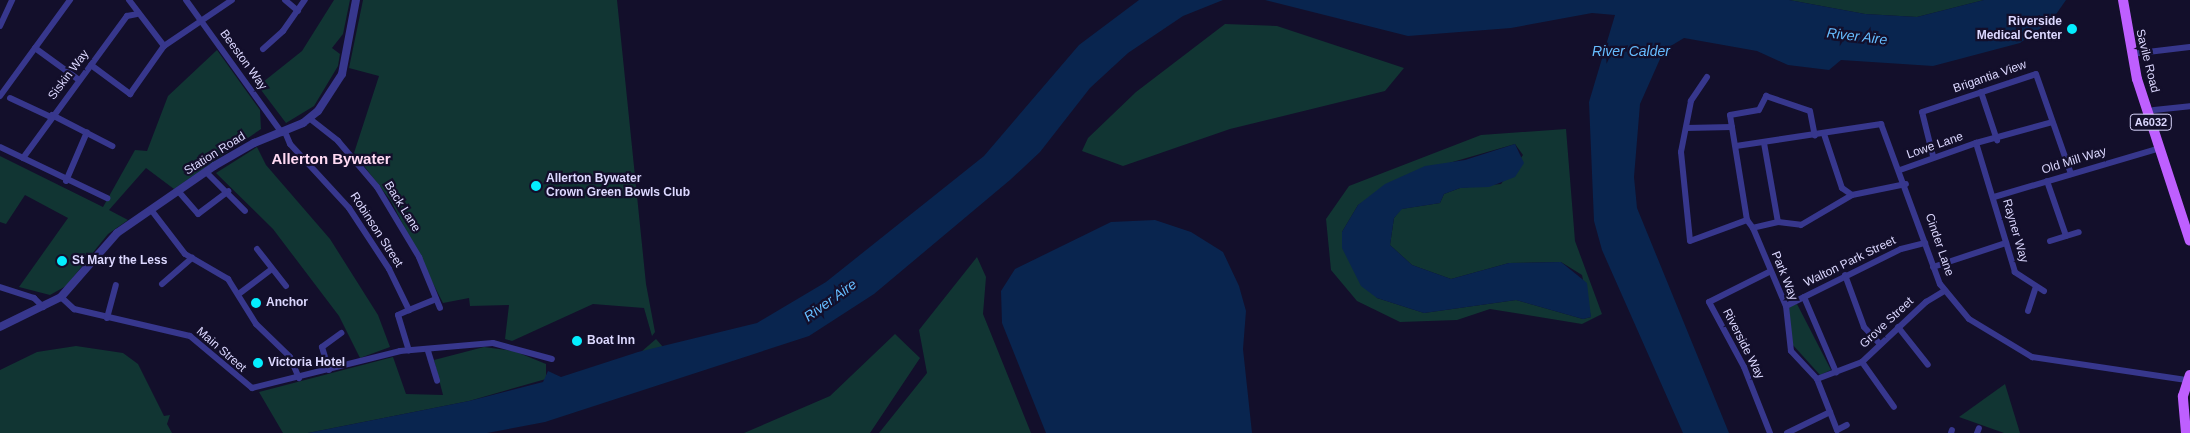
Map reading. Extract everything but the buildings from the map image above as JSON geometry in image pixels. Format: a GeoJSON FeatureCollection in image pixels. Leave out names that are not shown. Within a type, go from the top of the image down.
{"type":"FeatureCollection","features":[{"type":"Feature","properties":{"kind":"main road","name":"Savile Road"},"geometry":{"type":"LineString","coordinates":[[2123,0],[2131,54],[2190,241]]}},
{"type":"Feature","properties":{"kind":"main road"},"geometry":{"type":"LineString","coordinates":[[2186,433],[2188,378]]}},
{"type":"Feature","properties":{"kind":"street"},"geometry":{"type":"LineString","coordinates":[[0,26],[11,0]]}},
{"type":"Feature","properties":{"kind":"street"},"geometry":{"type":"LineString","coordinates":[[129,0],[137,14],[164,46]]}},
{"type":"Feature","properties":{"kind":"street","name":"Beeston Way"},"geometry":{"type":"LineString","coordinates":[[186,0],[284,132]]}},
{"type":"Feature","properties":{"kind":"street"},"geometry":{"type":"LineString","coordinates":[[91,65],[130,94],[164,46],[232,0]]}},
{"type":"Feature","properties":{"kind":"street"},"geometry":{"type":"LineString","coordinates":[[285,0],[298,11]]}},
{"type":"Feature","properties":{"kind":"street"},"geometry":{"type":"LineString","coordinates":[[263,49],[298,11],[305,0]]}},
{"type":"Feature","properties":{"kind":"street","name":"Station Road"},"geometry":{"type":"LineString","coordinates":[[0,326],[44,307],[61,297],[117,233],[152,211],[206,172],[254,143],[284,132],[309,118],[326,102],[342,74],[356,0]]}},
{"type":"Feature","properties":{"kind":"street"},"geometry":{"type":"LineString","coordinates":[[0,95],[35,48],[66,1]]}},
{"type":"Feature","properties":{"kind":"street","name":"Siskin Way"},"geometry":{"type":"LineString","coordinates":[[23,158],[127,16],[137,14]]}},
{"type":"Feature","properties":{"kind":"street"},"geometry":{"type":"LineString","coordinates":[[2131,54],[2190,47]]}},
{"type":"Feature","properties":{"kind":"street"},"geometry":{"type":"LineString","coordinates":[[35,48],[79,80]]}},
{"type":"Feature","properties":{"kind":"street","name":"Brigantia View"},"geometry":{"type":"LineString","coordinates":[[1933,156],[1922,112],[2036,74],[2071,174]]}},
{"type":"Feature","properties":{"kind":"street"},"geometry":{"type":"LineString","coordinates":[[1707,77],[1695,90],[1681,152],[1682,198],[1690,241],[1746,220],[1730,115],[1759,110],[1766,96],[1810,111],[1814,136]]}},
{"type":"Feature","properties":{"kind":"street"},"geometry":{"type":"LineString","coordinates":[[1981,92],[1997,140]]}},
{"type":"Feature","properties":{"kind":"street"},"geometry":{"type":"LineString","coordinates":[[10,98],[87,132],[112,146]]}},
{"type":"Feature","properties":{"kind":"street"},"geometry":{"type":"LineString","coordinates":[[2154,110],[2190,106]]}},
{"type":"Feature","properties":{"kind":"street","name":"Back Lane"},"geometry":{"type":"LineString","coordinates":[[309,118],[338,141],[377,188],[419,257],[440,308]]}},
{"type":"Feature","properties":{"kind":"street","name":"Lowe Lane"},"geometry":{"type":"LineString","coordinates":[[1900,170],[1933,156],[1976,143],[1997,140],[2052,122]]}},
{"type":"Feature","properties":{"kind":"street","name":"Cinder Lane"},"geometry":{"type":"LineString","coordinates":[[1736,146],[1814,136],[1881,124],[1906,184],[1933,267],[1944,291],[1977,325],[2032,357],[2188,378]]}},
{"type":"Feature","properties":{"kind":"street"},"geometry":{"type":"LineString","coordinates":[[1686,128],[1732,127]]}},
{"type":"Feature","properties":{"kind":"street"},"geometry":{"type":"LineString","coordinates":[[66,182],[87,132]]}},
{"type":"Feature","properties":{"kind":"street","name":"Robinson Street"},"geometry":{"type":"LineString","coordinates":[[284,132],[290,144],[329,181],[363,228],[409,310]]}},
{"type":"Feature","properties":{"kind":"street"},"geometry":{"type":"LineString","coordinates":[[1824,134],[1842,188],[1852,195]]}},
{"type":"Feature","properties":{"kind":"street"},"geometry":{"type":"LineString","coordinates":[[1764,142],[1776,219]]}},
{"type":"Feature","properties":{"kind":"street","name":"Lowe Lane"},"geometry":{"type":"LineString","coordinates":[[1976,143],[1994,197]]}},
{"type":"Feature","properties":{"kind":"street"},"geometry":{"type":"LineString","coordinates":[[0,147],[66,182],[107,198]]}},
{"type":"Feature","properties":{"kind":"street","name":"Old Mill Way"},"geometry":{"type":"LineString","coordinates":[[1994,197],[2160,148]]}},
{"type":"Feature","properties":{"kind":"street"},"geometry":{"type":"LineString","coordinates":[[206,172],[228,191],[245,212]]}},
{"type":"Feature","properties":{"kind":"street"},"geometry":{"type":"LineString","coordinates":[[2047,181],[2066,236]]}},
{"type":"Feature","properties":{"kind":"street"},"geometry":{"type":"LineString","coordinates":[[1754,228],[1776,219],[1801,225],[1852,195],[1906,184]]}},
{"type":"Feature","properties":{"kind":"street"},"geometry":{"type":"LineString","coordinates":[[179,192],[198,214],[228,191]]}},
{"type":"Feature","properties":{"kind":"street","name":"Rayner Way"},"geometry":{"type":"LineString","coordinates":[[1994,197],[2015,272],[2036,287]]}},
{"type":"Feature","properties":{"kind":"street"},"geometry":{"type":"LineString","coordinates":[[152,211],[192,258],[221,273],[240,293],[254,321],[287,352],[299,378]]}},
{"type":"Feature","properties":{"kind":"street","name":"Park Way"},"geometry":{"type":"LineString","coordinates":[[1746,220],[1754,228],[1769,272],[1786,306],[1791,351],[1817,379],[1838,430],[1847,426]]}},
{"type":"Feature","properties":{"kind":"street"},"geometry":{"type":"LineString","coordinates":[[2050,241],[2080,232]]}},
{"type":"Feature","properties":{"kind":"street","name":"Walton Park Street"},"geometry":{"type":"LineString","coordinates":[[1786,306],[1845,275],[1925,243]]}},
{"type":"Feature","properties":{"kind":"street"},"geometry":{"type":"LineString","coordinates":[[1933,267],[2006,243]]}},
{"type":"Feature","properties":{"kind":"street"},"geometry":{"type":"LineString","coordinates":[[256,249],[286,286]]}},
{"type":"Feature","properties":{"kind":"street"},"geometry":{"type":"LineString","coordinates":[[162,284],[192,258]]}},
{"type":"Feature","properties":{"kind":"street"},"geometry":{"type":"LineString","coordinates":[[240,293],[272,269]]}},
{"type":"Feature","properties":{"kind":"street","name":"Riverside Way"},"geometry":{"type":"LineString","coordinates":[[1769,272],[1709,302],[1744,367],[1770,433]]}},
{"type":"Feature","properties":{"kind":"street"},"geometry":{"type":"LineString","coordinates":[[1845,275],[1864,327],[1880,344]]}},
{"type":"Feature","properties":{"kind":"street"},"geometry":{"type":"LineString","coordinates":[[107,318],[116,285]]}},
{"type":"Feature","properties":{"kind":"street"},"geometry":{"type":"LineString","coordinates":[[0,287],[34,298],[44,307]]}},
{"type":"Feature","properties":{"kind":"street"},"geometry":{"type":"LineString","coordinates":[[2028,311],[2036,287],[2044,291]]}},
{"type":"Feature","properties":{"kind":"street","name":"Grove Street"},"geometry":{"type":"LineString","coordinates":[[1817,379],[1862,362],[1898,327],[1944,291]]}},
{"type":"Feature","properties":{"kind":"street","name":"Main Street"},"geometry":{"type":"LineString","coordinates":[[61,297],[74,309],[190,336],[252,388],[409,350],[428,351],[493,343],[552,359]]}},
{"type":"Feature","properties":{"kind":"street"},"geometry":{"type":"LineString","coordinates":[[1804,297],[1836,372]]}},
{"type":"Feature","properties":{"kind":"street"},"geometry":{"type":"LineString","coordinates":[[409,350],[398,315],[436,299]]}},
{"type":"Feature","properties":{"kind":"street"},"geometry":{"type":"LineString","coordinates":[[1898,327],[1928,365]]}},
{"type":"Feature","properties":{"kind":"street"},"geometry":{"type":"LineString","coordinates":[[329,370],[322,347],[341,333]]}},
{"type":"Feature","properties":{"kind":"street"},"geometry":{"type":"LineString","coordinates":[[428,351],[437,381]]}},
{"type":"Feature","properties":{"kind":"street"},"geometry":{"type":"LineString","coordinates":[[1862,362],[1894,407]]}},
{"type":"Feature","properties":{"kind":"street"},"geometry":{"type":"LineString","coordinates":[[1787,433],[1830,412]]}},
{"type":"Feature","properties":{"kind":"green space"},"geometry":{"type":"Polygon","coordinates":[[[334,0],[350,0],[343,34],[332,48],[340,54],[338,66],[314,106],[286,123],[258,86],[302,51],[334,0]]]}},
{"type":"Feature","properties":{"kind":"green space"},"geometry":{"type":"Polygon","coordinates":[[[363,0],[617,0],[646,284],[655,332],[652,336],[644,308],[593,304],[512,341],[505,339],[509,305],[470,306],[469,298],[443,303],[391,201],[354,153],[379,76],[349,68],[363,0]]]}},
{"type":"Feature","properties":{"kind":"green space"},"geometry":{"type":"Polygon","coordinates":[[[1789,0],[1984,0],[1917,17],[1865,14],[1789,0]]]}},
{"type":"Feature","properties":{"kind":"green space"},"geometry":{"type":"Polygon","coordinates":[[[1225,24],[1277,26],[1404,68],[1385,91],[1230,129],[1123,166],[1082,151],[1088,138],[1136,92],[1225,24]]]}},
{"type":"Feature","properties":{"kind":"green space"},"geometry":{"type":"Polygon","coordinates":[[[217,50],[260,110],[261,129],[174,189],[146,168],[109,210],[128,220],[108,234],[66,286],[50,295],[19,287],[68,218],[25,195],[6,224],[0,222],[0,156],[103,207],[135,150],[147,151],[168,96],[217,50]]]}},
{"type":"Feature","properties":{"kind":"green space"},"geometry":{"type":"Polygon","coordinates":[[[1566,129],[1575,241],[1602,314],[1582,324],[1490,309],[1457,320],[1400,322],[1357,301],[1331,270],[1326,219],[1349,186],[1481,135],[1566,129]],[[1515,144],[1404,176],[1358,205],[1342,232],[1377,298],[1424,313],[1516,300],[1583,319],[1591,317],[1582,275],[1561,262],[1509,263],[1451,279],[1412,265],[1390,245],[1394,218],[1401,209],[1440,203],[1444,194],[1460,188],[1501,184],[1523,155],[1515,144]]]}},
{"type":"Feature","properties":{"kind":"green space"},"geometry":{"type":"Polygon","coordinates":[[[257,147],[266,165],[330,239],[378,315],[390,347],[360,358],[339,316],[273,229],[216,173],[257,147]]]}},
{"type":"Feature","properties":{"kind":"green space"},"geometry":{"type":"Polygon","coordinates":[[[977,257],[986,277],[983,314],[1031,433],[879,433],[927,373],[919,330],[977,257]]]}},
{"type":"Feature","properties":{"kind":"green space"},"geometry":{"type":"Polygon","coordinates":[[[1797,304],[1831,370],[1820,375],[1792,344],[1788,307],[1797,304]]]}},
{"type":"Feature","properties":{"kind":"green space"},"geometry":{"type":"Polygon","coordinates":[[[895,334],[920,358],[870,433],[744,433],[830,396],[895,334]]]}},
{"type":"Feature","properties":{"kind":"green space"},"geometry":{"type":"Polygon","coordinates":[[[656,339],[663,347],[613,391],[605,383],[656,339]]]}},
{"type":"Feature","properties":{"kind":"green space"},"geometry":{"type":"Polygon","coordinates":[[[76,346],[123,353],[138,364],[164,416],[170,415],[167,424],[172,433],[0,433],[0,370],[37,352],[76,346]]]}},
{"type":"Feature","properties":{"kind":"green space"},"geometry":{"type":"Polygon","coordinates":[[[484,347],[514,351],[546,364],[546,379],[469,401],[308,433],[283,433],[259,392],[393,357],[406,394],[443,395],[434,360],[484,347]]]}},
{"type":"Feature","properties":{"kind":"green space"},"geometry":{"type":"Polygon","coordinates":[[[2005,384],[2020,433],[2004,433],[1959,417],[2005,384]]]}},
{"type":"Feature","properties":{"kind":"water","name":"River Aire"},"geometry":{"type":"Polygon","coordinates":[[[1139,0],[1223,0],[1183,16],[1128,53],[1090,88],[1040,152],[1010,180],[874,294],[809,336],[545,422],[487,433],[308,433],[469,401],[543,382],[548,371],[561,377],[638,352],[757,323],[826,282],[984,156],[1079,45],[1139,0]]]}},
{"type":"Feature","properties":{"kind":"water"},"geometry":{"type":"Polygon","coordinates":[[[1265,0],[1789,0],[1865,14],[1917,17],[1984,0],[2066,0],[2052,20],[2020,43],[1933,66],[1841,60],[1829,70],[1788,65],[1757,51],[1684,38],[1664,50],[1640,104],[1634,177],[1637,208],[1729,433],[1683,433],[1602,250],[1594,221],[1589,102],[1615,15],[1592,13],[1511,28],[1408,36],[1265,0]]]}},
{"type":"Feature","properties":{"kind":"water"},"geometry":{"type":"Polygon","coordinates":[[[1515,144],[1524,163],[1515,177],[1489,187],[1460,188],[1444,194],[1440,203],[1402,209],[1394,218],[1390,245],[1412,265],[1451,279],[1509,263],[1561,262],[1587,283],[1591,317],[1583,319],[1516,300],[1424,313],[1377,298],[1361,286],[1342,248],[1342,232],[1358,205],[1385,184],[1425,166],[1465,160],[1515,144]]]}},
{"type":"Feature","properties":{"kind":"water"},"geometry":{"type":"Polygon","coordinates":[[[1155,220],[1191,232],[1223,252],[1239,286],[1246,311],[1243,349],[1252,433],[1046,433],[1002,323],[1001,291],[1015,269],[1111,222],[1155,220]]]}},
{"type":"Feature","properties":{"kind":"place","name":"Riverside Medical Center"},"geometry":{"type":"Point","coordinates":[2072,29]}},
{"type":"Feature","properties":{"kind":"place","name":"Allerton Bywater Crown Green Bowls Club"},"geometry":{"type":"Point","coordinates":[536,186]}},
{"type":"Feature","properties":{"kind":"place","name":"St Mary the Less"},"geometry":{"type":"Point","coordinates":[62,261]}},
{"type":"Feature","properties":{"kind":"place","name":"Anchor"},"geometry":{"type":"Point","coordinates":[256,303]}},
{"type":"Feature","properties":{"kind":"place","name":"Boat Inn"},"geometry":{"type":"Point","coordinates":[577,341]}},
{"type":"Feature","properties":{"kind":"place","name":"Victoria Hotel"},"geometry":{"type":"Point","coordinates":[258,363]}},
{"type":"Feature","properties":{"kind":"district","name":"Allerton Bywater"},"geometry":{"type":"Point","coordinates":[331,159]}},
{"type":"Feature","properties":{"kind":"water label","name":"River Calder"},"geometry":{"type":"Point","coordinates":[1631,51]}}]}
